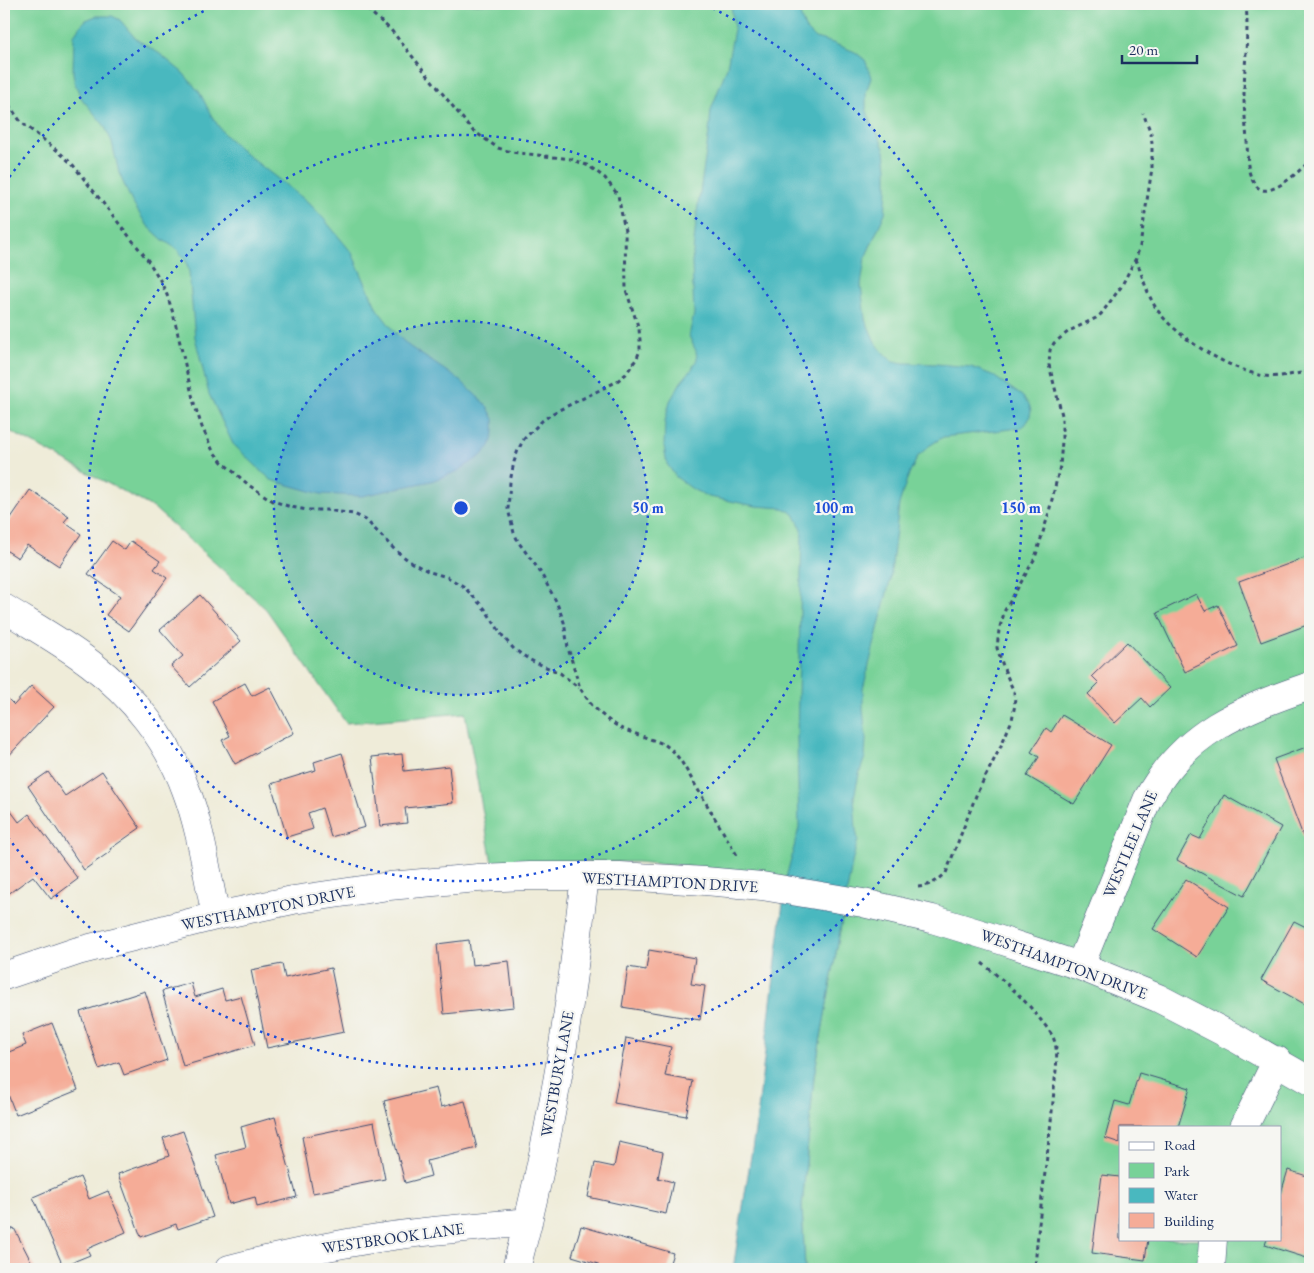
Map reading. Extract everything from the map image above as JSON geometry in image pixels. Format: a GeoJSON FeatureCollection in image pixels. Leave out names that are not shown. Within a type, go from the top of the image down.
{"type":"FeatureCollection","features":[{"type":"Feature","properties":{"kind":"street"},"geometry":{"type":"LineString","coordinates":[[4,608],[90,663],[129,698],[162,740],[176,766],[196,821],[216,916]]}},
{"type":"Feature","properties":{"kind":"street","name":"WESTLEE LANE"},"geometry":{"type":"LineString","coordinates":[[1080,966],[1147,800],[1157,781],[1185,750],[1219,724],[1262,703],[1310,686]]}},
{"type":"Feature","properties":{"kind":"street","name":"WESTHAMPTON DRIVE"},"geometry":{"type":"LineString","coordinates":[[4,976],[78,951],[216,916],[293,900],[405,884],[504,877],[585,876],[654,878],[758,886],[863,903],[932,919],[1080,966],[1158,998],[1237,1038],[1310,1081]]}},
{"type":"Feature","properties":{"kind":"street","name":"WESTBURY LANE"},"geometry":{"type":"LineString","coordinates":[[516,1269],[557,1086],[585,876]]}},
{"type":"Feature","properties":{"kind":"street"},"geometry":{"type":"LineString","coordinates":[[1244,1126],[1277,1060]]}},
{"type":"Feature","properties":{"kind":"street","name":"WESTBROOK LANE"},"geometry":{"type":"LineString","coordinates":[[229,1269],[318,1249],[375,1239],[432,1231],[528,1222]]}},
{"type":"Feature","properties":{"kind":"street"},"geometry":{"type":"LineString","coordinates":[[1211,1269],[1213,1240]]}},
{"type":"Feature","properties":{"kind":"path"},"geometry":{"type":"LineString","coordinates":[[360,4],[391,30],[472,130],[498,148],[511,152],[572,159],[589,166],[605,178],[618,195],[625,230],[626,290],[638,329],[640,350],[626,374],[616,382],[553,413],[524,439],[514,462],[508,497],[508,509],[514,532],[523,550],[544,578],[556,601],[564,622],[568,648],[580,688],[590,703],[611,722],[622,729],[664,744],[673,751],[758,886]]}},
{"type":"Feature","properties":{"kind":"path"},"geometry":{"type":"LineString","coordinates":[[1246,4],[1248,28],[1244,95],[1248,167],[1252,180],[1260,189],[1269,190],[1290,179],[1310,161]]}},
{"type":"Feature","properties":{"kind":"path"},"geometry":{"type":"LineString","coordinates":[[4,98],[21,122],[73,165],[147,259],[159,278],[173,313],[194,403],[202,427],[213,451],[222,462],[250,486],[273,501],[307,510],[326,510],[354,514],[366,520],[395,550],[412,563],[463,586],[485,609],[504,638],[514,649],[530,660],[560,673],[580,688]]}},
{"type":"Feature","properties":{"kind":"path"},"geometry":{"type":"LineString","coordinates":[[915,888],[932,884],[946,873],[977,793],[1012,720],[1015,704],[1014,692],[997,648],[999,630],[1005,610],[1035,558],[1048,516],[1060,466],[1062,415],[1049,365],[1050,350],[1054,343],[1069,331],[1101,314],[1121,287],[1136,258],[1140,246],[1153,156],[1151,133],[1143,113]]}},
{"type":"Feature","properties":{"kind":"path"},"geometry":{"type":"LineString","coordinates":[[1136,258],[1156,308],[1176,329],[1210,354],[1242,370],[1266,376],[1310,372]]}},
{"type":"Feature","properties":{"kind":"path"},"geometry":{"type":"LineString","coordinates":[[977,958],[1026,1003],[1053,1037],[1056,1045],[1052,1117],[1035,1269]]}},
{"type":"Feature","properties":{"kind":"green space"},"geometry":{"type":"Polygon","coordinates":[[[4,4],[796,4],[800,14],[834,4],[1310,4],[1310,1269],[805,1269],[802,1207],[814,1076],[848,886],[731,871],[637,862],[492,863],[465,713],[346,723],[266,609],[154,508],[4,428],[4,4]]]}},
{"type":"Feature","properties":{"kind":"water"},"geometry":{"type":"Polygon","coordinates":[[[731,4],[796,4],[805,28],[815,38],[855,52],[865,60],[871,78],[866,92],[866,108],[885,151],[887,168],[885,213],[865,258],[861,285],[865,319],[875,342],[886,356],[893,361],[971,367],[992,375],[1022,396],[1029,404],[1031,411],[1025,425],[1019,428],[943,437],[929,446],[918,456],[907,479],[899,504],[890,581],[863,689],[866,739],[865,757],[854,797],[858,840],[853,858],[814,1076],[802,1207],[805,1269],[733,1269],[757,1118],[786,878],[799,828],[797,740],[802,529],[794,514],[783,508],[756,506],[709,497],[694,490],[676,477],[667,464],[664,446],[665,421],[670,401],[697,359],[696,351],[689,336],[694,314],[692,263],[711,110],[727,67],[734,29],[731,4]]]}},
{"type":"Feature","properties":{"kind":"water"},"geometry":{"type":"Polygon","coordinates":[[[96,16],[112,16],[120,20],[136,39],[160,54],[183,73],[200,93],[223,133],[242,151],[309,203],[324,219],[352,253],[377,309],[397,335],[410,347],[461,381],[487,406],[494,419],[494,433],[490,446],[481,456],[456,472],[431,481],[362,496],[321,494],[271,480],[233,444],[209,394],[195,337],[189,272],[186,261],[177,249],[163,240],[146,224],[132,202],[119,173],[112,142],[104,125],[82,99],[75,84],[73,73],[74,35],[86,20],[96,16]]]}},
{"type":"Feature","properties":{"kind":"building"},"geometry":{"type":"Polygon","coordinates":[[[30,490],[69,516],[64,522],[81,534],[59,566],[27,545],[18,558],[4,549],[4,528],[30,490]]]}},
{"type":"Feature","properties":{"kind":"building"},"geometry":{"type":"Polygon","coordinates":[[[112,541],[125,550],[131,541],[160,561],[154,569],[167,578],[129,631],[106,615],[120,596],[88,574],[112,541]]]}},
{"type":"Feature","properties":{"kind":"building"},"geometry":{"type":"Polygon","coordinates":[[[1310,556],[1310,624],[1261,642],[1239,582],[1310,556]]]}},
{"type":"Feature","properties":{"kind":"building"},"geometry":{"type":"Polygon","coordinates":[[[1196,594],[1205,611],[1218,605],[1238,646],[1185,672],[1157,613],[1196,594]]]}},
{"type":"Feature","properties":{"kind":"building"},"geometry":{"type":"Polygon","coordinates":[[[200,595],[241,641],[190,687],[171,666],[183,656],[160,630],[200,595]]]}},
{"type":"Feature","properties":{"kind":"building"},"geometry":{"type":"Polygon","coordinates":[[[1127,642],[1170,688],[1150,707],[1142,698],[1115,723],[1088,694],[1099,683],[1092,676],[1127,642]]]}},
{"type":"Feature","properties":{"kind":"building"},"geometry":{"type":"Polygon","coordinates":[[[245,683],[252,696],[270,687],[294,733],[235,764],[222,740],[230,736],[212,701],[245,683]]]}},
{"type":"Feature","properties":{"kind":"building"},"geometry":{"type":"Polygon","coordinates":[[[31,686],[54,707],[4,761],[4,695],[14,705],[31,686]]]}},
{"type":"Feature","properties":{"kind":"building"},"geometry":{"type":"Polygon","coordinates":[[[1062,715],[1111,745],[1074,804],[1027,776],[1039,757],[1031,752],[1046,728],[1051,732],[1062,715]]]}},
{"type":"Feature","properties":{"kind":"building"},"geometry":{"type":"Polygon","coordinates":[[[1309,746],[1310,833],[1303,836],[1274,759],[1309,746]]]}},
{"type":"Feature","properties":{"kind":"building"},"geometry":{"type":"Polygon","coordinates":[[[342,753],[365,827],[331,837],[322,808],[308,813],[313,829],[287,837],[271,784],[316,770],[314,762],[342,753]]]}},
{"type":"Feature","properties":{"kind":"building"},"geometry":{"type":"Polygon","coordinates":[[[402,754],[404,771],[449,766],[453,803],[405,808],[407,823],[380,826],[372,757],[402,754]]]}},
{"type":"Feature","properties":{"kind":"building"},"geometry":{"type":"Polygon","coordinates":[[[102,771],[140,828],[84,870],[28,786],[48,772],[65,796],[102,771]]]}},
{"type":"Feature","properties":{"kind":"building"},"geometry":{"type":"Polygon","coordinates":[[[1224,795],[1281,827],[1244,896],[1177,860],[1191,835],[1200,839],[1224,795]]]}},
{"type":"Feature","properties":{"kind":"building"},"geometry":{"type":"Polygon","coordinates":[[[10,810],[19,822],[29,814],[78,879],[51,899],[33,876],[4,897],[4,814],[10,810]]]}},
{"type":"Feature","properties":{"kind":"building"},"geometry":{"type":"Polygon","coordinates":[[[1186,879],[1229,907],[1197,957],[1153,929],[1186,879]]]}},
{"type":"Feature","properties":{"kind":"building"},"geometry":{"type":"Polygon","coordinates":[[[1294,921],[1310,929],[1310,1007],[1261,980],[1294,921]]]}},
{"type":"Feature","properties":{"kind":"building"},"geometry":{"type":"Polygon","coordinates":[[[469,940],[472,965],[509,961],[514,1007],[444,1014],[437,944],[469,940]]]}},
{"type":"Feature","properties":{"kind":"building"},"geometry":{"type":"Polygon","coordinates":[[[649,950],[695,958],[691,984],[705,986],[700,1020],[622,1007],[628,967],[646,970],[649,950]]]}},
{"type":"Feature","properties":{"kind":"building"},"geometry":{"type":"Polygon","coordinates":[[[282,964],[285,978],[331,968],[344,1032],[267,1048],[251,970],[282,964]]]}},
{"type":"Feature","properties":{"kind":"building"},"geometry":{"type":"Polygon","coordinates":[[[191,983],[195,997],[222,989],[225,1000],[241,996],[255,1045],[183,1066],[162,991],[191,983]]]}},
{"type":"Feature","properties":{"kind":"building"},"geometry":{"type":"Polygon","coordinates":[[[145,991],[167,1060],[124,1075],[119,1062],[99,1069],[80,1012],[145,991]]]}},
{"type":"Feature","properties":{"kind":"building"},"geometry":{"type":"Polygon","coordinates":[[[52,1023],[78,1090],[16,1115],[4,1084],[4,1054],[26,1045],[22,1035],[52,1023]]]}},
{"type":"Feature","properties":{"kind":"building"},"geometry":{"type":"Polygon","coordinates":[[[626,1038],[671,1047],[665,1076],[693,1081],[686,1116],[614,1103],[626,1038]]]}},
{"type":"Feature","properties":{"kind":"building"},"geometry":{"type":"Polygon","coordinates":[[[1139,1073],[1190,1088],[1178,1126],[1119,1126],[1119,1143],[1105,1138],[1115,1101],[1129,1105],[1139,1073]]]}},
{"type":"Feature","properties":{"kind":"building"},"geometry":{"type":"Polygon","coordinates":[[[436,1088],[441,1107],[465,1101],[477,1148],[427,1161],[431,1176],[405,1183],[384,1101],[436,1088]]]}},
{"type":"Feature","properties":{"kind":"building"},"geometry":{"type":"Polygon","coordinates":[[[275,1117],[297,1197],[257,1207],[255,1197],[229,1204],[216,1155],[246,1147],[241,1127],[275,1117]]]}},
{"type":"Feature","properties":{"kind":"building"},"geometry":{"type":"Polygon","coordinates":[[[374,1122],[385,1179],[313,1193],[302,1137],[374,1122]]]}},
{"type":"Feature","properties":{"kind":"building"},"geometry":{"type":"Polygon","coordinates":[[[183,1131],[213,1217],[178,1229],[176,1224],[141,1237],[118,1174],[169,1156],[163,1138],[183,1131]]]}},
{"type":"Feature","properties":{"kind":"building"},"geometry":{"type":"Polygon","coordinates":[[[619,1142],[663,1152],[658,1178],[673,1182],[666,1214],[588,1197],[595,1163],[614,1167],[619,1142]]]}},
{"type":"Feature","properties":{"kind":"building"},"geometry":{"type":"Polygon","coordinates":[[[1288,1170],[1310,1177],[1310,1259],[1265,1245],[1267,1240],[1282,1240],[1282,1190],[1288,1170]]]}},
{"type":"Feature","properties":{"kind":"building"},"geometry":{"type":"Polygon","coordinates":[[[1102,1175],[1119,1177],[1119,1240],[1148,1240],[1145,1260],[1092,1253],[1102,1175]]]}},
{"type":"Feature","properties":{"kind":"building"},"geometry":{"type":"Polygon","coordinates":[[[80,1177],[89,1199],[108,1191],[126,1232],[87,1249],[90,1255],[63,1266],[33,1197],[80,1177]]]}},
{"type":"Feature","properties":{"kind":"building"},"geometry":{"type":"Polygon","coordinates":[[[581,1226],[673,1253],[668,1269],[597,1269],[598,1264],[572,1256],[581,1226]]]}},
{"type":"Feature","properties":{"kind":"building"},"geometry":{"type":"Polygon","coordinates":[[[14,1228],[35,1269],[4,1269],[4,1233],[14,1228]]]}}]}
